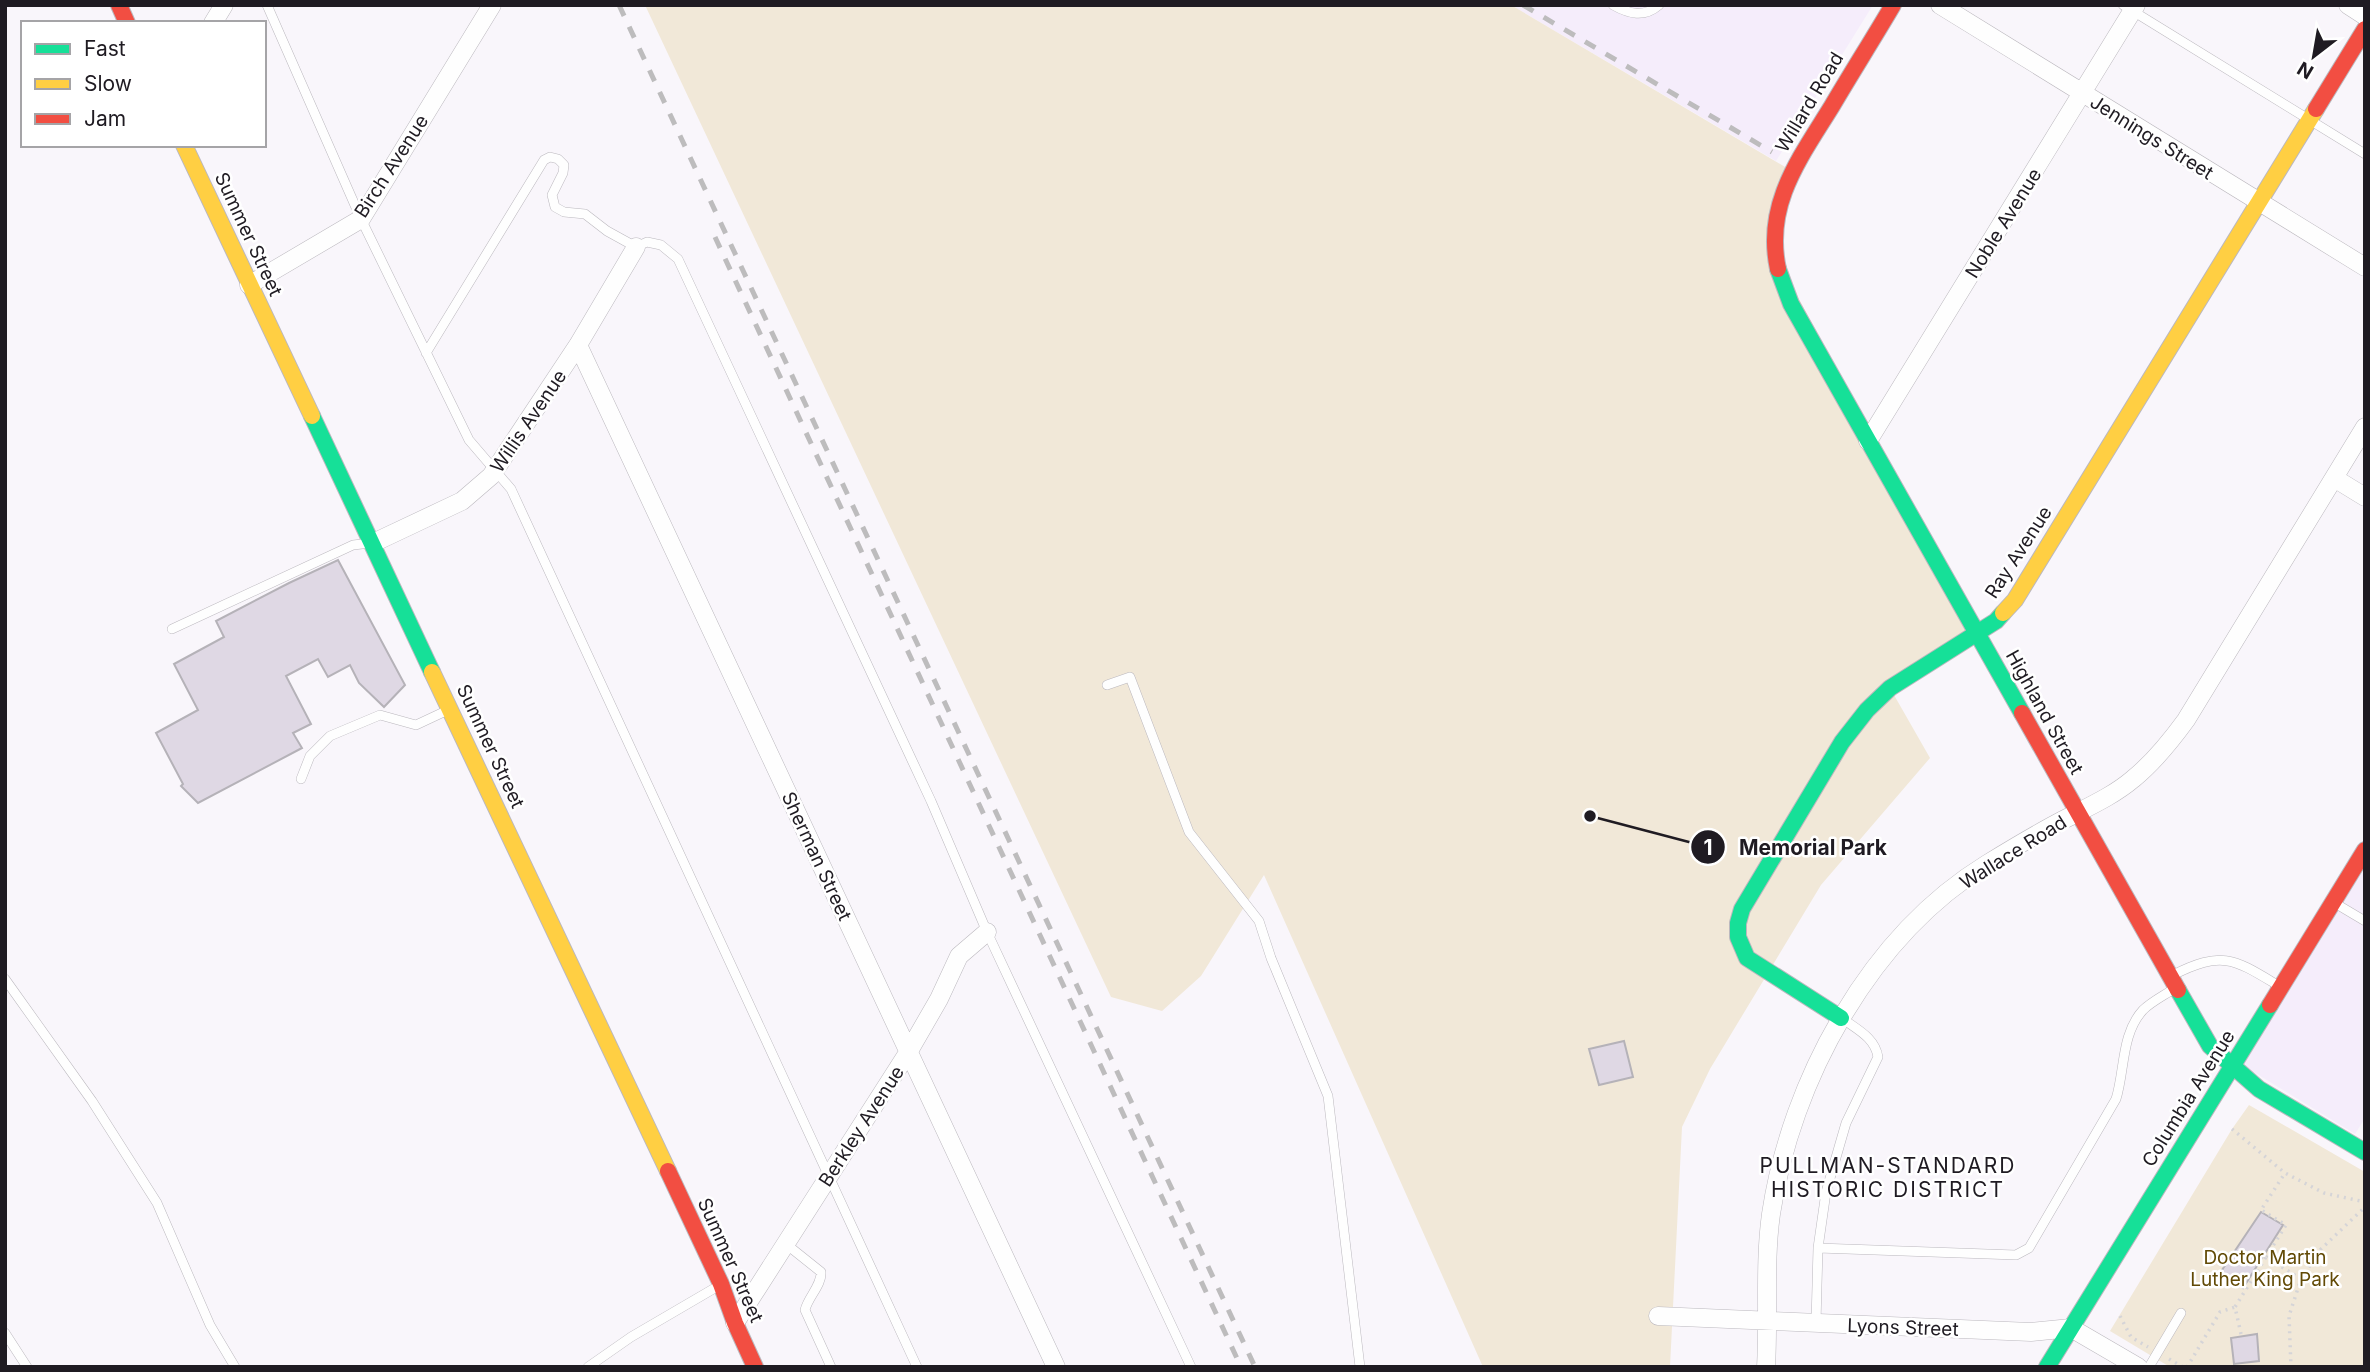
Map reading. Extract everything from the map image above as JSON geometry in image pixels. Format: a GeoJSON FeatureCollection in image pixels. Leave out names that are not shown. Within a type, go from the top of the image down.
{"type":"FeatureCollection","features":[{"type":"Feature","properties":{"kind":"street"},"geometry":{"type":"LineString","coordinates":[[119,5],[126,21]]}},
{"type":"Feature","properties":{"kind":"street"},"geometry":{"type":"LineString","coordinates":[[214,21],[224,5]]}},
{"type":"Feature","properties":{"kind":"street","name":"Birch Avenue"},"geometry":{"type":"LineString","coordinates":[[249,285],[361,219],[492,5]]}},
{"type":"Feature","properties":{"kind":"street","name":"Willard Road"},"geometry":{"type":"LineString","coordinates":[[1773,227],[1780,199],[1792,171],[1893,5]]}},
{"type":"Feature","properties":{"kind":"street","name":"Jennings Street"},"geometry":{"type":"LineString","coordinates":[[1940,5],[2365,267]]}},
{"type":"Feature","properties":{"kind":"street"},"geometry":{"type":"LineString","coordinates":[[2348,5],[2365,16]]}},
{"type":"Feature","properties":{"kind":"street","name":"Noble Avenue"},"geometry":{"type":"LineString","coordinates":[[1868,441],[2082,94],[2131,7]]}},
{"type":"Feature","properties":{"kind":"street","name":"Ray Avenue"},"geometry":{"type":"LineString","coordinates":[[1841,1018],[1747,958],[1737,937],[1739,914],[1842,742],[1867,710],[1890,688],[2007,611],[2015,600],[2365,29]]}},
{"type":"Feature","properties":{"kind":"street","name":"Summer Street"},"geometry":{"type":"LineString","coordinates":[[185,147],[721,1284],[755,1367]]}},
{"type":"Feature","properties":{"kind":"street","name":"Highland Street"},"geometry":{"type":"LineString","coordinates":[[1773,227],[1774,252],[1779,275],[1791,304],[2210,1046],[2259,1089],[2363,1146]]}},
{"type":"Feature","properties":{"kind":"street","name":"Willis Avenue"},"geometry":{"type":"LineString","coordinates":[[373,543],[462,501],[496,470],[578,345],[635,247]]}},
{"type":"Feature","properties":{"kind":"street","name":"Sherman Street"},"geometry":{"type":"LineString","coordinates":[[578,345],[1056,1367]]}},
{"type":"Feature","properties":{"kind":"street","name":"Wallace Road"},"geometry":{"type":"LineString","coordinates":[[1766,1367],[1767,1267],[1771,1214],[1781,1163],[1796,1113],[1816,1065],[1841,1018],[1873,971],[1907,930],[1942,897],[1982,867],[2028,839],[2112,794],[2155,760],[2172,740],[2365,427]]}},
{"type":"Feature","properties":{"kind":"street"},"geometry":{"type":"LineString","coordinates":[[2334,478],[2365,497]]}},
{"type":"Feature","properties":{"kind":"street","name":"Columbia Avenue"},"geometry":{"type":"LineString","coordinates":[[2047,1367],[2363,856]]}},
{"type":"Feature","properties":{"kind":"street","name":"Berkley Avenue"},"geometry":{"type":"LineString","coordinates":[[735,1323],[909,1051],[939,999],[959,956],[987,932]]}},
{"type":"Feature","properties":{"kind":"street","name":"Lyons Street"},"geometry":{"type":"LineString","coordinates":[[1658,1316],[2031,1332],[2071,1328]]}},
{"type":"Feature","properties":{"kind":"street"},"geometry":{"type":"LineString","coordinates":[[2071,1328],[2138,1367]]}},
{"type":"Feature","properties":{"kind":"lane"},"geometry":{"type":"LineString","coordinates":[[267,5],[361,219],[469,440],[511,489],[917,1367]]}},
{"type":"Feature","properties":{"kind":"lane"},"geometry":{"type":"LineString","coordinates":[[1612,5],[1632,14],[1641,14],[1650,12],[1659,5]]}},
{"type":"Feature","properties":{"kind":"lane"},"geometry":{"type":"LineString","coordinates":[[2131,7],[2365,153]]}},
{"type":"Feature","properties":{"kind":"lane"},"geometry":{"type":"LineString","coordinates":[[426,353],[544,160],[551,157],[564,164],[563,173],[552,195],[555,207],[564,212],[585,214],[635,247],[641,243],[654,243],[667,249],[678,259],[926,788],[987,932],[1191,1367]]}},
{"type":"Feature","properties":{"kind":"lane"},"geometry":{"type":"LineString","coordinates":[[172,629],[353,545],[373,543]]}},
{"type":"Feature","properties":{"kind":"lane"},"geometry":{"type":"LineString","coordinates":[[1107,685],[1130,677],[1189,832],[1259,921],[1271,958],[1328,1096],[1360,1367]]}},
{"type":"Feature","properties":{"kind":"lane"},"geometry":{"type":"LineString","coordinates":[[301,779],[310,756],[330,736],[380,715],[416,726],[451,709]]}},
{"type":"Feature","properties":{"kind":"lane"},"geometry":{"type":"LineString","coordinates":[[2333,902],[2365,921]]}},
{"type":"Feature","properties":{"kind":"lane"},"geometry":{"type":"LineString","coordinates":[[1818,1248],[2016,1255],[2029,1248],[2116,1099],[2122,1080],[2126,1045],[2135,1021],[2147,1007],[2197,963],[2206,960],[2222,960],[2245,966],[2280,987]]}},
{"type":"Feature","properties":{"kind":"lane"},"geometry":{"type":"LineString","coordinates":[[5,979],[92,1101],[158,1203],[210,1325],[235,1367]]}},
{"type":"Feature","properties":{"kind":"lane"},"geometry":{"type":"LineString","coordinates":[[1816,1323],[1818,1248],[1826,1192],[1835,1155],[1856,1099],[1878,1057],[1874,1043],[1841,1018]]}},
{"type":"Feature","properties":{"kind":"lane"},"geometry":{"type":"LineString","coordinates":[[786,1244],[821,1272],[822,1277],[806,1303],[805,1310],[831,1367]]}},
{"type":"Feature","properties":{"kind":"lane"},"geometry":{"type":"LineString","coordinates":[[588,1367],[631,1337],[721,1284]]}},
{"type":"Feature","properties":{"kind":"lane"},"geometry":{"type":"LineString","coordinates":[[2149,1367],[2181,1312]]}},
{"type":"Feature","properties":{"kind":"lane"},"geometry":{"type":"LineString","coordinates":[[5,1333],[27,1367]]}},
{"type":"Feature","properties":{"kind":"path"},"geometry":{"type":"LineString","coordinates":[[2232,1129],[2284,1173],[2324,1193],[2365,1204],[2321,1249],[2301,1279],[2289,1316],[2291,1367]]}},
{"type":"Feature","properties":{"kind":"path"},"geometry":{"type":"LineString","coordinates":[[2186,1367],[2220,1312],[2235,1307],[2286,1226],[2261,1210],[2284,1173]]}},
{"type":"Feature","properties":{"kind":"path"},"geometry":{"type":"LineString","coordinates":[[2266,1257],[2301,1279]]}},
{"type":"Feature","properties":{"kind":"path"},"geometry":{"type":"LineString","coordinates":[[2235,1307],[2241,1334]]}},
{"type":"Feature","properties":{"kind":"shaded area"},"geometry":{"type":"Polygon","coordinates":[[[1511,5],[1873,5],[1776,161],[1511,5]]]}},
{"type":"Feature","properties":{"kind":"shaded area"},"geometry":{"type":"Polygon","coordinates":[[[2365,858],[2365,1118],[2355,1134],[2239,1063],[2365,858]]]}},
{"type":"Feature","properties":{"kind":"green space"},"geometry":{"type":"Polygon","coordinates":[[[645,5],[1511,5],[1792,171],[1774,252],[1977,633],[1890,688],[1930,758],[1821,885],[1710,1069],[1682,1127],[1670,1367],[1483,1367],[1264,875],[1201,976],[1162,1011],[1111,997],[645,5]]]}},
{"type":"Feature","properties":{"kind":"green space","name":"Doctor Martin Luther King Park"},"geometry":{"type":"Polygon","coordinates":[[[2249,1105],[2365,1172],[2365,1367],[2170,1367],[2110,1331],[2249,1105]]]}},
{"type":"Feature","properties":{"kind":"building"},"geometry":{"type":"Polygon","coordinates":[[[338,560],[405,685],[384,707],[359,683],[350,665],[328,677],[318,659],[286,676],[311,724],[293,733],[302,748],[198,803],[181,786],[183,784],[156,733],[198,710],[174,664],[224,637],[216,621],[338,560]]]}},
{"type":"Feature","properties":{"kind":"building"},"geometry":{"type":"Polygon","coordinates":[[[1624,1041],[1633,1077],[1599,1085],[1589,1049],[1624,1041]]]}},
{"type":"Feature","properties":{"kind":"building"},"geometry":{"type":"Polygon","coordinates":[[[2261,1212],[2283,1225],[2243,1288],[2220,1273],[2261,1212]]]}},
{"type":"Feature","properties":{"kind":"building"},"geometry":{"type":"Polygon","coordinates":[[[2257,1334],[2259,1361],[2234,1364],[2231,1338],[2257,1334]]]}},
{"type":"Feature","properties":{"kind":"railway"},"geometry":{"type":"LineString","coordinates":[[619,5],[1255,1367]]}},
{"type":"Feature","properties":{"kind":"railway"},"geometry":{"type":"LineString","coordinates":[[1523,5],[1772,152]]}},
{"type":"Feature","properties":{"kind":"railway"},"geometry":{"type":"LineString","coordinates":[[715,237],[1241,1367]]}},
{"type":"Feature","properties":{"kind":"traffic: fast"},"geometry":{"type":"LineString","coordinates":[[1778,269],[1791,304],[2022,713]]}},
{"type":"Feature","properties":{"kind":"traffic: fast"},"geometry":{"type":"LineString","coordinates":[[312,416],[432,672]]}},
{"type":"Feature","properties":{"kind":"traffic: fast"},"geometry":{"type":"LineString","coordinates":[[1841,1018],[1747,958],[1738,937],[1742,909],[1842,742],[1867,710],[1890,688],[1996,621],[2003,613]]}},
{"type":"Feature","properties":{"kind":"traffic: fast"},"geometry":{"type":"LineString","coordinates":[[2178,990],[2210,1046],[2259,1089],[2365,1152]]}},
{"type":"Feature","properties":{"kind":"traffic: fast"},"geometry":{"type":"LineString","coordinates":[[2047,1367],[2270,1005]]}},
{"type":"Feature","properties":{"kind":"traffic: slow"},"geometry":{"type":"LineString","coordinates":[[2003,613],[2015,600],[2316,109]]}},
{"type":"Feature","properties":{"kind":"traffic: slow"},"geometry":{"type":"LineString","coordinates":[[185,147],[312,416]]}},
{"type":"Feature","properties":{"kind":"traffic: slow"},"geometry":{"type":"LineString","coordinates":[[432,672],[668,1171]]}},
{"type":"Feature","properties":{"kind":"traffic: jam"},"geometry":{"type":"LineString","coordinates":[[119,5],[126,21]]}},
{"type":"Feature","properties":{"kind":"traffic: jam"},"geometry":{"type":"LineString","coordinates":[[1778,269],[1776,223],[1788,183],[1808,144],[1893,5]]}},
{"type":"Feature","properties":{"kind":"traffic: jam"},"geometry":{"type":"LineString","coordinates":[[2316,109],[2365,29]]}},
{"type":"Feature","properties":{"kind":"traffic: jam"},"geometry":{"type":"LineString","coordinates":[[2022,713],[2178,990]]}},
{"type":"Feature","properties":{"kind":"traffic: jam"},"geometry":{"type":"LineString","coordinates":[[2270,1005],[2365,850]]}},
{"type":"Feature","properties":{"kind":"traffic: jam"},"geometry":{"type":"LineString","coordinates":[[668,1171],[721,1284],[755,1367]]}},
{"type":"Feature","properties":{"kind":"place","name":"Memorial Park"},"geometry":{"type":"Point","coordinates":[1590,816]}},
{"type":"Feature","properties":{"kind":"district","name":"PULLMAN-STANDARD HISTORIC DISTRICT"},"geometry":{"type":"Point","coordinates":[1888,1178]}}]}
